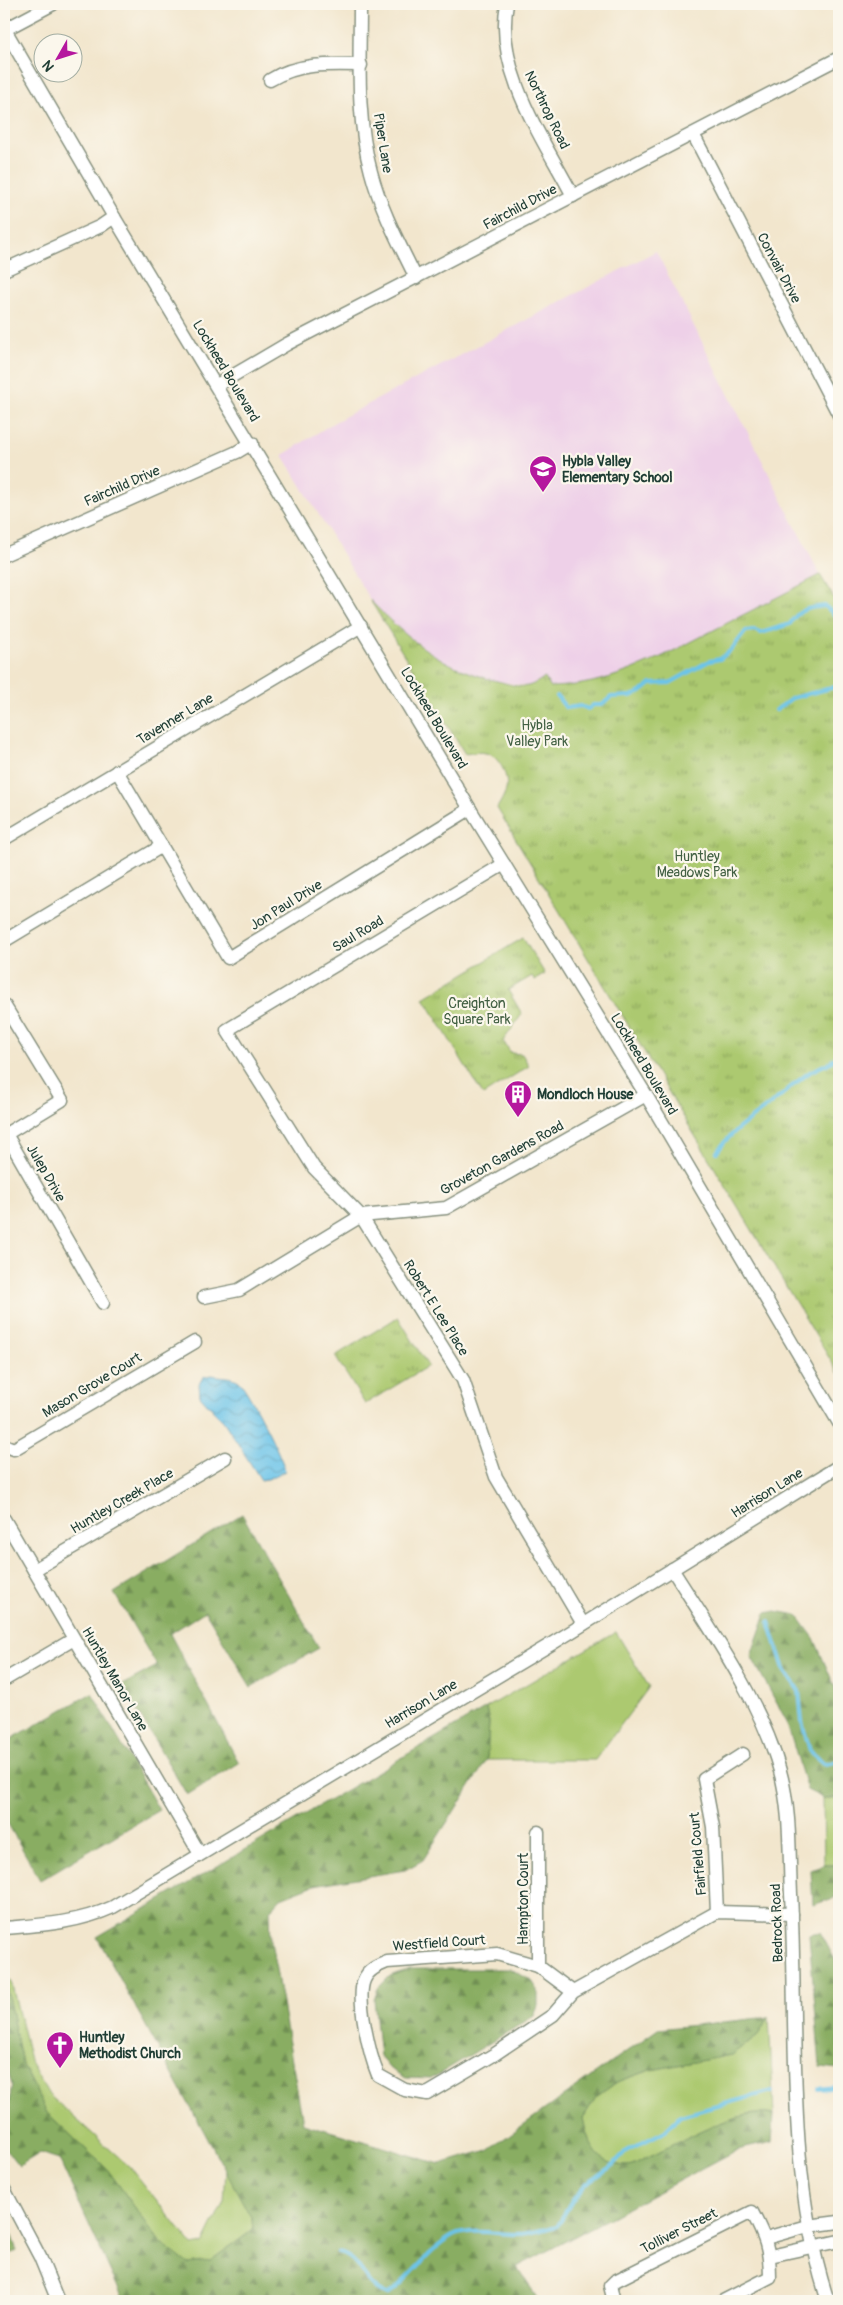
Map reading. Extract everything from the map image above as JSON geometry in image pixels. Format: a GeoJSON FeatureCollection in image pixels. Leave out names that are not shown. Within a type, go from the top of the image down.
{"type":"FeatureCollection","features":[{"type":"Feature","properties":{"kind":"street"},"geometry":{"type":"LineString","coordinates":[[4,29],[53,4]]}},
{"type":"Feature","properties":{"kind":"street","name":"Piper Lane"},"geometry":{"type":"LineString","coordinates":[[360,4],[364,130],[371,172],[391,228],[416,278]]}},
{"type":"Feature","properties":{"kind":"street","name":"Northrop Road"},"geometry":{"type":"LineString","coordinates":[[506,4],[505,34],[512,73],[521,96],[573,196]]}},
{"type":"Feature","properties":{"kind":"street","name":"Lockheed Boulevard"},"geometry":{"type":"LineString","coordinates":[[4,29],[114,217],[252,443],[470,809],[646,1095],[839,1423]]}},
{"type":"Feature","properties":{"kind":"street","name":"Fairchild Drive"},"geometry":{"type":"LineString","coordinates":[[217,385],[287,344],[839,58]]}},
{"type":"Feature","properties":{"kind":"street"},"geometry":{"type":"LineString","coordinates":[[270,80],[280,74],[309,66],[361,65]]}},
{"type":"Feature","properties":{"kind":"street","name":"Convair Drive"},"geometry":{"type":"LineString","coordinates":[[692,134],[839,415]]}},
{"type":"Feature","properties":{"kind":"street"},"geometry":{"type":"LineString","coordinates":[[4,270],[101,226],[114,217]]}},
{"type":"Feature","properties":{"kind":"street","name":"Fairchild Drive"},"geometry":{"type":"LineString","coordinates":[[4,555],[237,452],[252,443]]}},
{"type":"Feature","properties":{"kind":"street","name":"Tavenner Lane"},"geometry":{"type":"LineString","coordinates":[[4,839],[361,626]]}},
{"type":"Feature","properties":{"kind":"street","name":"Jon Paul Drive"},"geometry":{"type":"LineString","coordinates":[[117,771],[228,958],[470,809]]}},
{"type":"Feature","properties":{"kind":"street"},"geometry":{"type":"LineString","coordinates":[[4,941],[162,846]]}},
{"type":"Feature","properties":{"kind":"street","name":"Saul Road"},"geometry":{"type":"LineString","coordinates":[[227,1030],[504,864]]}},
{"type":"Feature","properties":{"kind":"street","name":"Julep Drive"},"geometry":{"type":"LineString","coordinates":[[4,1005],[62,1100],[5,1135],[102,1303]]}},
{"type":"Feature","properties":{"kind":"street","name":"Robert E Lee Place"},"geometry":{"type":"LineString","coordinates":[[227,1030],[314,1168],[361,1216],[462,1380],[496,1478],[583,1624]]}},
{"type":"Feature","properties":{"kind":"street","name":"Groveton Gardens Road"},"geometry":{"type":"LineString","coordinates":[[204,1297],[238,1290],[361,1216],[446,1208],[646,1095]]}},
{"type":"Feature","properties":{"kind":"street","name":"Mason Grove Court"},"geometry":{"type":"LineString","coordinates":[[4,1445],[14,1449],[195,1342]]}},
{"type":"Feature","properties":{"kind":"street","name":"Huntley Creek Place"},"geometry":{"type":"LineString","coordinates":[[34,1570],[225,1458]]}},
{"type":"Feature","properties":{"kind":"street","name":"Harrison Lane"},"geometry":{"type":"LineString","coordinates":[[4,1928],[44,1925],[97,1914],[113,1907],[672,1570],[839,1466]]}},
{"type":"Feature","properties":{"kind":"street","name":"Huntley Manor Lane"},"geometry":{"type":"LineString","coordinates":[[4,1520],[200,1854]]}},
{"type":"Feature","properties":{"kind":"street","name":"Bedrock Road"},"geometry":{"type":"LineString","coordinates":[[672,1570],[755,1704],[769,1736],[786,1796],[792,1914],[798,2126],[808,2226],[812,2247],[828,2301]]}},
{"type":"Feature","properties":{"kind":"street"},"geometry":{"type":"LineString","coordinates":[[4,1680],[74,1639]]}},
{"type":"Feature","properties":{"kind":"street","name":"Fairfield Court"},"geometry":{"type":"LineString","coordinates":[[717,1912],[713,1827],[704,1779],[743,1754]]}},
{"type":"Feature","properties":{"kind":"street","name":"Hampton Court"},"geometry":{"type":"LineString","coordinates":[[538,1832],[538,1966]]}},
{"type":"Feature","properties":{"kind":"street"},"geometry":{"type":"LineString","coordinates":[[717,1912],[792,1914]]}},
{"type":"Feature","properties":{"kind":"street","name":"Westfield Court"},"geometry":{"type":"LineString","coordinates":[[573,1992],[538,1966],[497,1954],[387,1962],[372,1968],[364,1980],[361,1993],[369,2051],[378,2075],[405,2090],[427,2094],[495,2054],[553,2015],[573,1992],[717,1912]]}},
{"type":"Feature","properties":{"kind":"street"},"geometry":{"type":"LineString","coordinates":[[4,2189],[40,2257],[58,2301]]}},
{"type":"Feature","properties":{"kind":"street","name":"Tolliver Street"},"geometry":{"type":"LineString","coordinates":[[614,2301],[610,2286],[615,2281],[752,2212],[766,2238],[770,2256],[770,2277],[723,2301]]}},
{"type":"Feature","properties":{"kind":"street"},"geometry":{"type":"LineString","coordinates":[[766,2238],[808,2226],[839,2222]]}},
{"type":"Feature","properties":{"kind":"street"},"geometry":{"type":"LineString","coordinates":[[770,2256],[839,2241]]}},
{"type":"Feature","properties":{"kind":"shaded area","name":"Hybla Valley Elementary School"},"geometry":{"type":"Polygon","coordinates":[[[656,251],[820,575],[642,667],[601,681],[562,687],[525,686],[483,678],[442,660],[401,631],[370,600],[283,455],[333,423],[656,251]]]}},
{"type":"Feature","properties":{"kind":"green space","name":"Huntley Meadows Park"},"geometry":{"type":"Polygon","coordinates":[[[820,575],[834,598],[839,595],[839,1374],[497,808],[507,785],[500,764],[493,756],[486,753],[465,754],[370,600],[412,640],[460,669],[478,676],[521,686],[530,685],[545,678],[550,687],[572,686],[612,677],[651,662],[820,575]]]}},
{"type":"Feature","properties":{"kind":"green space","name":"Creighton Square Park"},"geometry":{"type":"Polygon","coordinates":[[[523,938],[545,974],[535,980],[532,976],[508,990],[522,1014],[503,1041],[511,1053],[522,1054],[529,1066],[483,1095],[424,998],[523,938]]]}},
{"type":"Feature","properties":{"kind":"green space"},"geometry":{"type":"Polygon","coordinates":[[[398,1317],[428,1366],[365,1404],[335,1356],[398,1317]]]}},
{"type":"Feature","properties":{"kind":"green space"},"geometry":{"type":"Polygon","coordinates":[[[242,1514],[319,1648],[251,1687],[205,1611],[170,1634],[239,1763],[187,1795],[122,1685],[157,1666],[114,1593],[242,1514]]]}},
{"type":"Feature","properties":{"kind":"green space"},"geometry":{"type":"Polygon","coordinates":[[[776,1611],[797,1615],[814,1638],[839,1697],[839,1798],[823,1798],[807,1790],[786,1720],[751,1656],[766,1613],[776,1611]]]}},
{"type":"Feature","properties":{"kind":"green space"},"geometry":{"type":"Polygon","coordinates":[[[616,1632],[649,1687],[595,1760],[487,1760],[489,1722],[486,1708],[616,1632]]]}},
{"type":"Feature","properties":{"kind":"green space"},"geometry":{"type":"Polygon","coordinates":[[[92,1693],[159,1810],[40,1880],[4,1817],[4,1743],[92,1693]]]}},
{"type":"Feature","properties":{"kind":"green space"},"geometry":{"type":"Polygon","coordinates":[[[486,1708],[489,1722],[487,1760],[423,1860],[405,1870],[314,1885],[281,1898],[270,1910],[271,1941],[303,2123],[440,2164],[488,2150],[658,2029],[769,2017],[758,2035],[731,2055],[651,2070],[617,2082],[596,2097],[583,2118],[595,2151],[608,2162],[616,2165],[633,2165],[712,2126],[744,2116],[774,2115],[772,2142],[737,2150],[517,2267],[539,2301],[124,2301],[59,2159],[40,2153],[19,2166],[4,2147],[4,2133],[12,2085],[4,2057],[4,1977],[22,2063],[47,2113],[107,2169],[160,2242],[188,2264],[210,2261],[253,2230],[252,2219],[97,1937],[486,1708]]]}},
{"type":"Feature","properties":{"kind":"green space"},"geometry":{"type":"Polygon","coordinates":[[[823,1798],[839,1798],[839,1865],[824,1865],[823,1798]]]}},
{"type":"Feature","properties":{"kind":"green space"},"geometry":{"type":"Polygon","coordinates":[[[824,1865],[839,1865],[839,1896],[813,1905],[811,1870],[824,1865]]]}},
{"type":"Feature","properties":{"kind":"green space"},"geometry":{"type":"Polygon","coordinates":[[[820,1932],[839,1967],[839,2069],[820,2067],[809,1934],[820,1932]]]}},
{"type":"Feature","properties":{"kind":"green space"},"geometry":{"type":"Polygon","coordinates":[[[4,1968],[12,1985],[31,2064],[49,2095],[131,2168],[193,2246],[203,2244],[224,2201],[226,2170],[252,2219],[253,2230],[210,2261],[188,2264],[160,2242],[107,2169],[47,2113],[22,2063],[4,1977],[4,1968]]]}},
{"type":"Feature","properties":{"kind":"green space"},"geometry":{"type":"Polygon","coordinates":[[[409,1969],[511,1969],[532,1981],[538,1990],[538,2006],[534,2016],[431,2079],[406,2078],[390,2069],[380,2057],[374,1999],[378,1988],[390,1976],[409,1969]]]}},
{"type":"Feature","properties":{"kind":"green space"},"geometry":{"type":"Polygon","coordinates":[[[769,2017],[774,2115],[760,2114],[728,2120],[630,2166],[616,2165],[608,2162],[595,2151],[583,2118],[596,2097],[617,2082],[651,2070],[731,2055],[758,2035],[769,2017]]]}},
{"type":"Feature","properties":{"kind":"green space"},"geometry":{"type":"Polygon","coordinates":[[[4,2206],[11,2221],[7,2222],[17,2251],[4,2257],[4,2206]]]}},
{"type":"Feature","properties":{"kind":"water"},"geometry":{"type":"Polygon","coordinates":[[[212,1375],[236,1379],[243,1386],[272,1440],[285,1471],[268,1479],[261,1480],[224,1422],[200,1396],[199,1384],[203,1377],[212,1375]]]}},
{"type":"Feature","properties":{"kind":"waterway"},"geometry":{"type":"LineString","coordinates":[[557,696],[566,708],[581,706],[588,709],[593,705],[602,705],[611,697],[631,696],[641,692],[651,684],[670,683],[709,661],[720,659],[731,650],[746,631],[754,630],[761,633],[790,624],[796,615],[804,610],[825,606],[839,619]]}},
{"type":"Feature","properties":{"kind":"waterway"},"geometry":{"type":"LineString","coordinates":[[776,710],[792,698],[839,686]]}},
{"type":"Feature","properties":{"kind":"waterway"},"geometry":{"type":"LineString","coordinates":[[717,1152],[728,1138],[741,1127],[810,1072],[829,1063],[839,1054]]}},
{"type":"Feature","properties":{"kind":"waterway"},"geometry":{"type":"LineString","coordinates":[[769,1622],[784,1669],[799,1691],[802,1722],[810,1751],[825,1764],[839,1761]]}},
{"type":"Feature","properties":{"kind":"waterway"},"geometry":{"type":"LineString","coordinates":[[819,2089],[836,2087],[839,2084]]}},
{"type":"Feature","properties":{"kind":"waterway"},"geometry":{"type":"LineString","coordinates":[[338,2253],[349,2257],[366,2279],[387,2295],[404,2281],[435,2249],[453,2236],[467,2232],[525,2234],[557,2226],[572,2201],[587,2183],[612,2166],[626,2151],[665,2131],[680,2116],[772,2091]]}},
{"type":"Feature","properties":{"kind":"place","name":"Hybla Valley Elementary School"},"geometry":{"type":"Point","coordinates":[543,493]}},
{"type":"Feature","properties":{"kind":"place","name":"Mondloch House"},"geometry":{"type":"Point","coordinates":[518,1118]}},
{"type":"Feature","properties":{"kind":"place","name":"Huntley Methodist Church"},"geometry":{"type":"Point","coordinates":[60,2069]}},
{"type":"Feature","properties":{"kind":"park label","name":"Hybla Valley Park"},"geometry":{"type":"Point","coordinates":[537,734]}}]}
